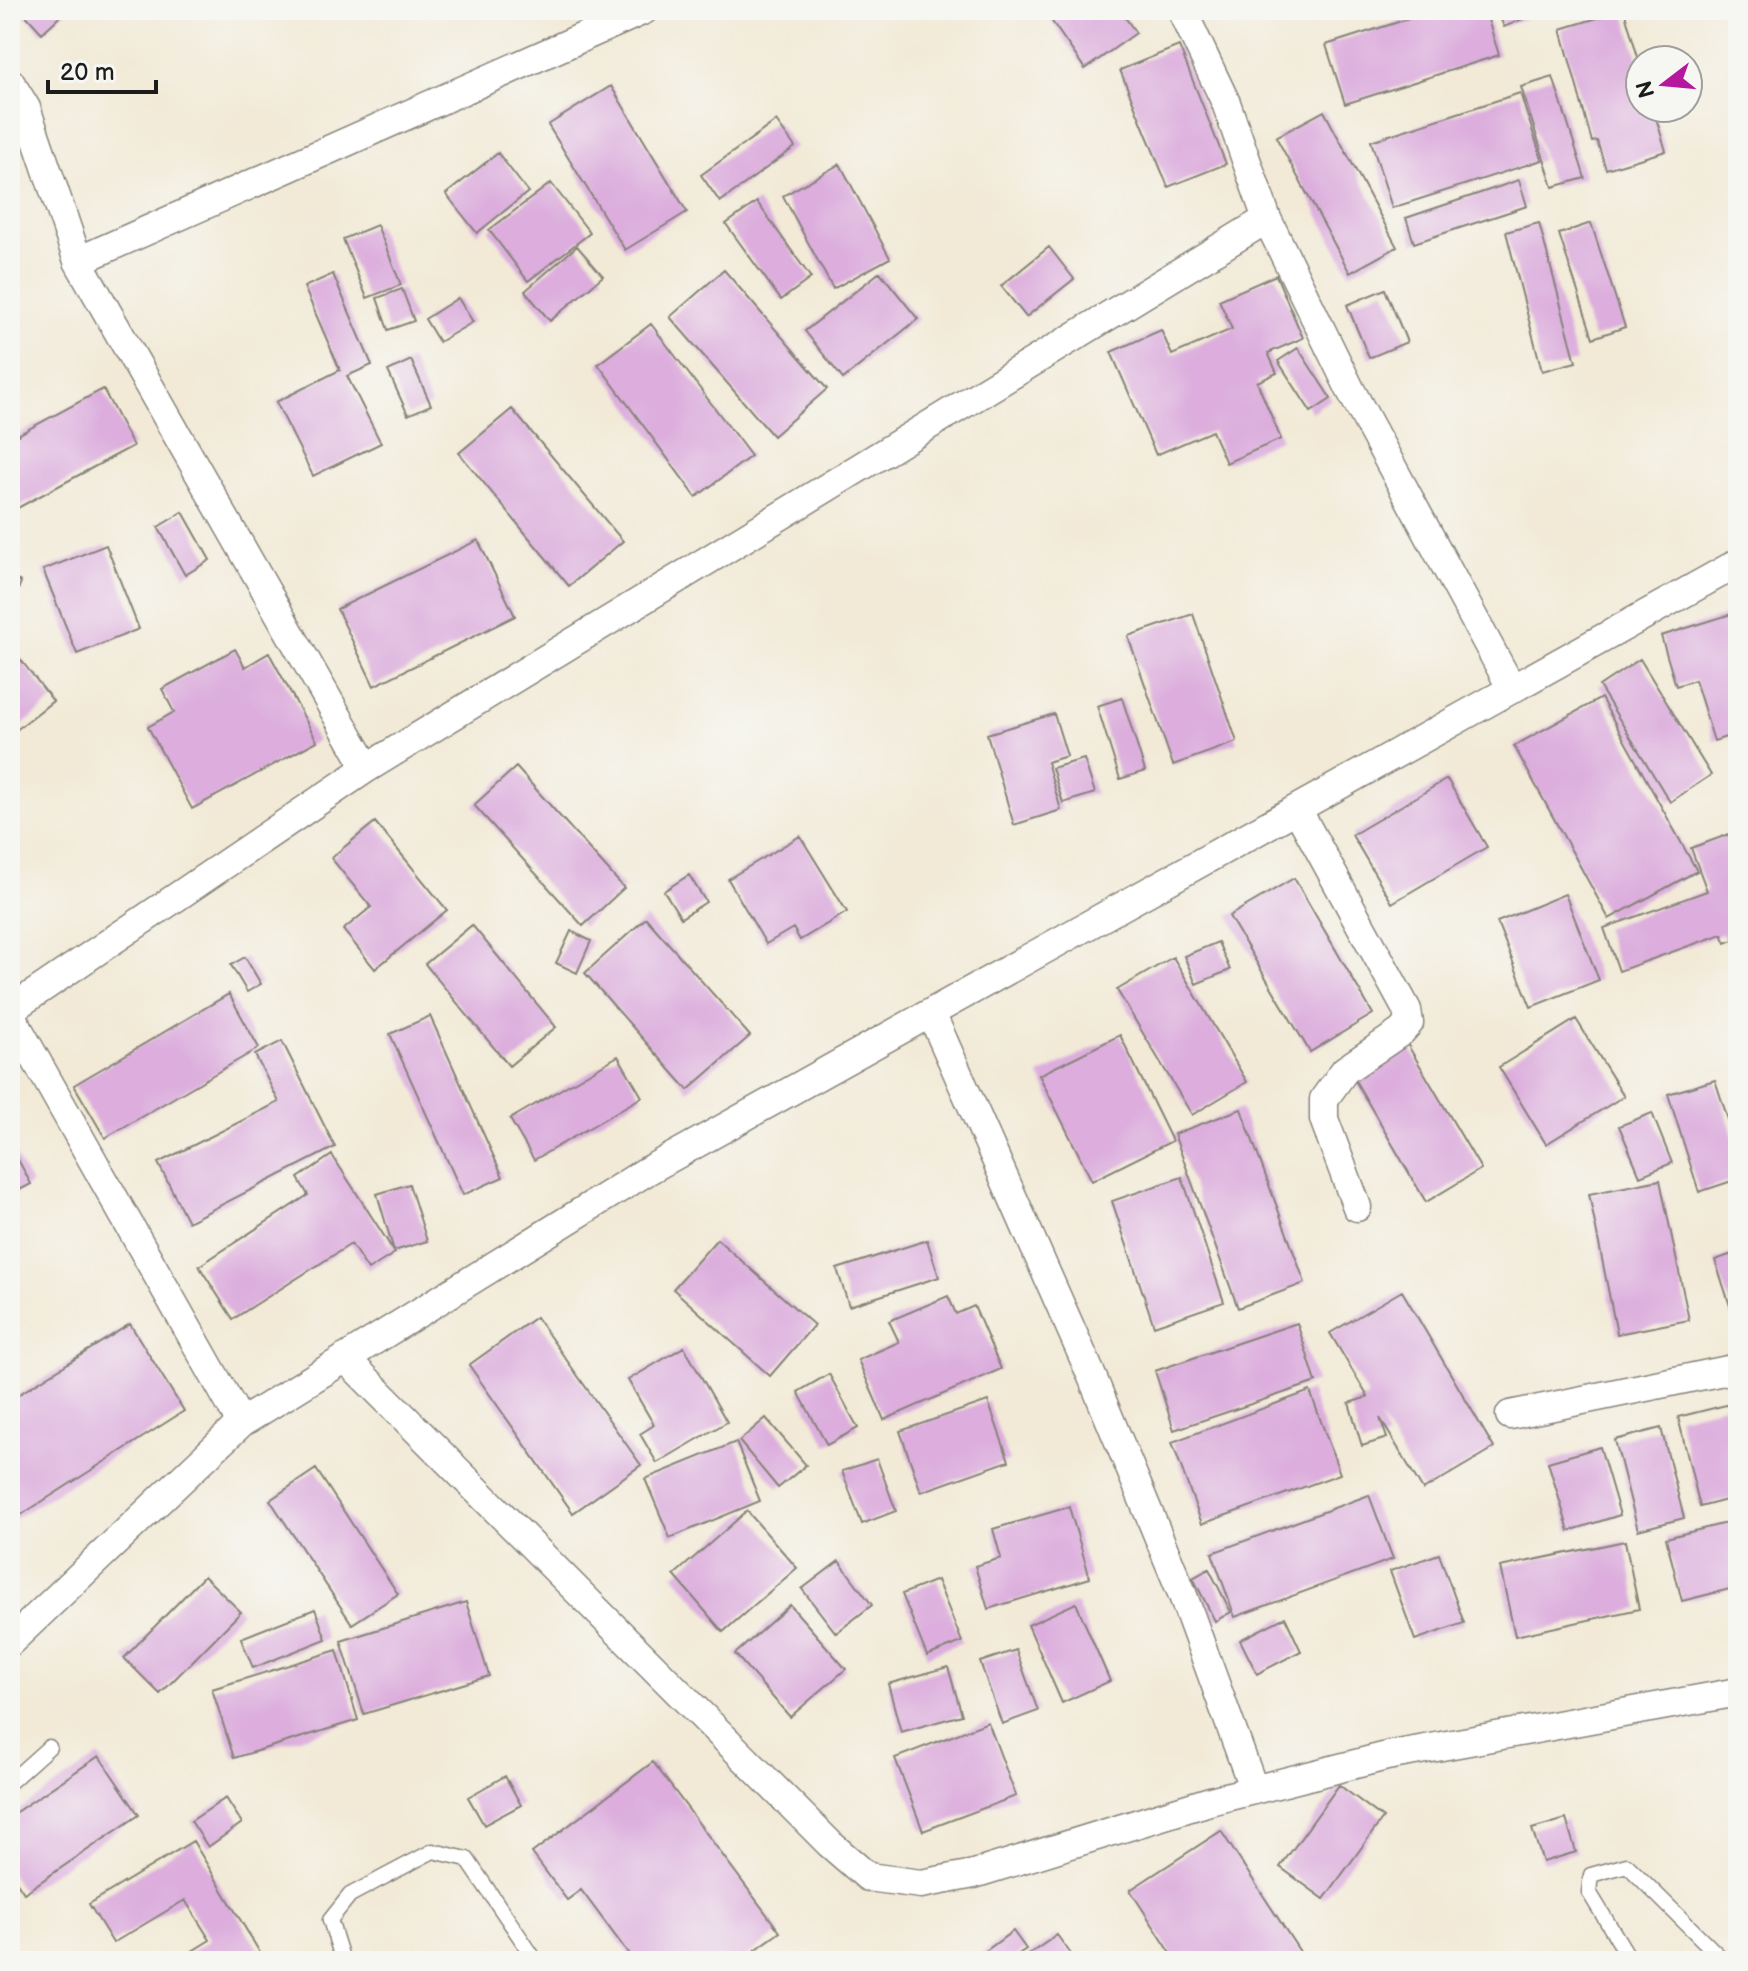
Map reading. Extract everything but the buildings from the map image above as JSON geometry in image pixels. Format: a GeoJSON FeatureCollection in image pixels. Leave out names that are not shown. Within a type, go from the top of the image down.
{"type":"FeatureCollection","features":[{"type":"Feature","properties":{"kind":"street"},"geometry":{"type":"LineString","coordinates":[[78,261],[644,10]]}},
{"type":"Feature","properties":{"kind":"street"},"geometry":{"type":"LineString","coordinates":[[1182,10],[1226,103],[1267,219],[1350,389],[1512,689]]}},
{"type":"Feature","properties":{"kind":"street"},"geometry":{"type":"LineString","coordinates":[[10,82],[26,108],[78,261],[367,768]]}},
{"type":"Feature","properties":{"kind":"street"},"geometry":{"type":"LineString","coordinates":[[241,1423],[10,1012],[367,768],[1267,219]]}},
{"type":"Feature","properties":{"kind":"street"},"geometry":{"type":"LineString","coordinates":[[10,1642],[241,1423],[345,1358],[647,1171],[1738,563]]}},
{"type":"Feature","properties":{"kind":"street"},"geometry":{"type":"LineString","coordinates":[[1297,809],[1407,1010],[1409,1023],[1401,1032],[1345,1070],[1324,1099],[1324,1119],[1357,1207]]}},
{"type":"Feature","properties":{"kind":"street"},"geometry":{"type":"LineString","coordinates":[[931,1013],[1158,1534],[1254,1790]]}},
{"type":"Feature","properties":{"kind":"street"},"geometry":{"type":"LineString","coordinates":[[345,1358],[830,1844],[868,1877],[921,1884],[974,1874],[1195,1806],[1387,1756],[1738,1692]]}},
{"type":"Feature","properties":{"kind":"street"},"geometry":{"type":"LineString","coordinates":[[1510,1415],[1738,1368]]}},
{"type":"Feature","properties":{"kind":"lane"},"geometry":{"type":"LineString","coordinates":[[10,1782],[49,1747]]}},
{"type":"Feature","properties":{"kind":"lane"},"geometry":{"type":"LineString","coordinates":[[343,1961],[330,1920],[350,1895],[433,1851],[467,1859],[536,1961]]}},
{"type":"Feature","properties":{"kind":"lane"},"geometry":{"type":"LineString","coordinates":[[1631,1961],[1589,1892],[1591,1875],[1627,1865],[1724,1961]]}}]}
